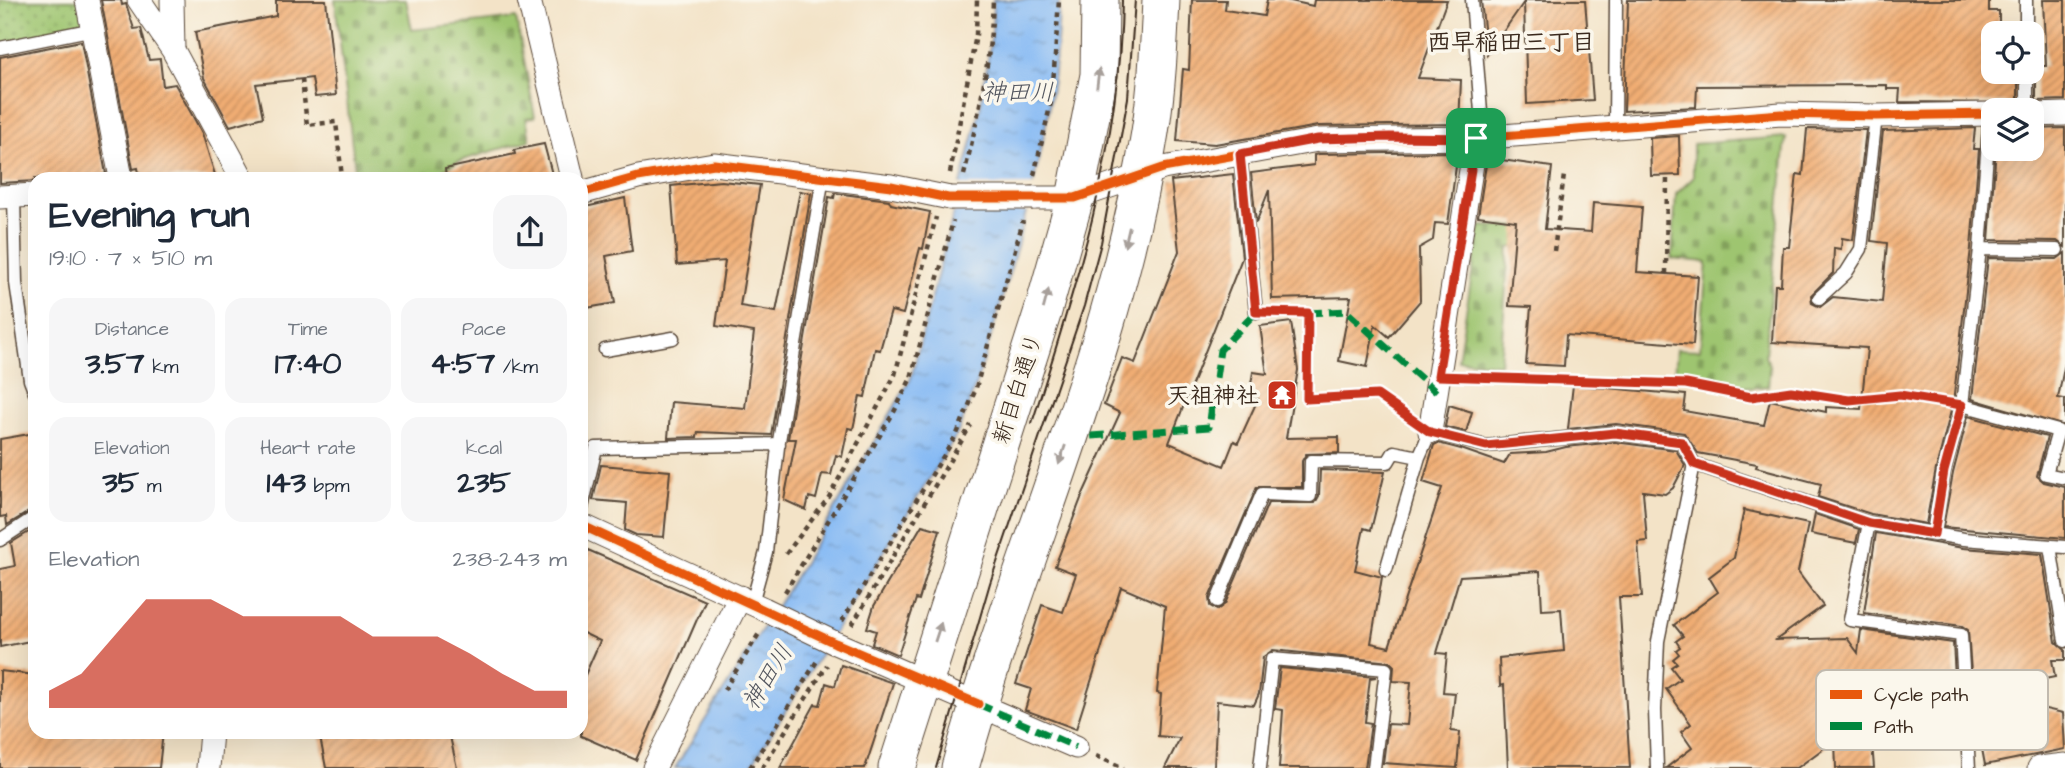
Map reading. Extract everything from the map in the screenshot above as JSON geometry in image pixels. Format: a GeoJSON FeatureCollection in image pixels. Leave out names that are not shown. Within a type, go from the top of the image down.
{"type":"FeatureCollection","features":[{"type":"Feature","properties":{"kind":"main road","name":"新目白通り"},"geometry":{"type":"LineString","coordinates":[[897,768],[1042,311],[1074,198],[1099,75],[1100,0]]}},
{"type":"Feature","properties":{"kind":"main road"},"geometry":{"type":"LineString","coordinates":[[960,768],[978,704],[1095,356],[1150,132],[1161,0]]}},
{"type":"Feature","properties":{"kind":"street"},"geometry":{"type":"LineString","coordinates":[[87,0],[120,172]]}},
{"type":"Feature","properties":{"kind":"street"},"geometry":{"type":"LineString","coordinates":[[139,0],[173,50],[239,172]]}},
{"type":"Feature","properties":{"kind":"street"},"geometry":{"type":"LineString","coordinates":[[172,0],[173,50]]}},
{"type":"Feature","properties":{"kind":"street"},"geometry":{"type":"LineString","coordinates":[[529,0],[571,172]]}},
{"type":"Feature","properties":{"kind":"street"},"geometry":{"type":"LineString","coordinates":[[588,191],[638,177],[714,164],[823,177],[951,199],[1074,198],[1163,168],[1318,139],[1480,138],[1781,114],[1876,116],[1981,113]]}},
{"type":"Feature","properties":{"kind":"street"},"geometry":{"type":"LineString","coordinates":[[2044,115],[2065,114]]}},
{"type":"Feature","properties":{"kind":"street"},"geometry":{"type":"LineString","coordinates":[[1430,432],[1480,138]]}},
{"type":"Feature","properties":{"kind":"street"},"geometry":{"type":"LineString","coordinates":[[588,528],[834,642],[1076,747]]}},
{"type":"Feature","properties":{"kind":"street"},"geometry":{"type":"LineString","coordinates":[[654,768],[761,606]]}},
{"type":"Feature","properties":{"kind":"street"},"geometry":{"type":"LineString","coordinates":[[208,768],[210,739]]}},
{"type":"Feature","properties":{"kind":"street"},"geometry":{"type":"LineString","coordinates":[[2039,768],[2065,765]]}},
{"type":"Feature","properties":{"kind":"lane"},"geometry":{"type":"LineString","coordinates":[[1472,0],[1480,138]]}},
{"type":"Feature","properties":{"kind":"lane"},"geometry":{"type":"LineString","coordinates":[[1615,128],[1616,0]]}},
{"type":"Feature","properties":{"kind":"lane"},"geometry":{"type":"LineString","coordinates":[[2026,0],[2026,21]]}},
{"type":"Feature","properties":{"kind":"lane"},"geometry":{"type":"LineString","coordinates":[[0,48],[94,29]]}},
{"type":"Feature","properties":{"kind":"lane"},"geometry":{"type":"LineString","coordinates":[[1819,298],[1846,274],[1861,249],[1876,116]]}},
{"type":"Feature","properties":{"kind":"lane"},"geometry":{"type":"LineString","coordinates":[[1240,154],[1256,312]]}},
{"type":"Feature","properties":{"kind":"lane"},"geometry":{"type":"LineString","coordinates":[[1934,534],[1944,471],[1962,405],[1988,161]]}},
{"type":"Feature","properties":{"kind":"lane"},"geometry":{"type":"LineString","coordinates":[[761,606],[779,444],[823,177]]}},
{"type":"Feature","properties":{"kind":"lane"},"geometry":{"type":"LineString","coordinates":[[16,196],[16,284],[28,366]]}},
{"type":"Feature","properties":{"kind":"lane"},"geometry":{"type":"LineString","coordinates":[[1980,249],[2057,250]]}},
{"type":"Feature","properties":{"kind":"lane"},"geometry":{"type":"LineString","coordinates":[[605,351],[673,338]]}},
{"type":"Feature","properties":{"kind":"lane"},"geometry":{"type":"LineString","coordinates":[[1962,405],[2058,431],[2046,474],[2065,478]]}},
{"type":"Feature","properties":{"kind":"lane"},"geometry":{"type":"LineString","coordinates":[[1386,570],[1419,457],[1430,432],[1486,446],[1615,433],[1682,442],[1694,464],[1658,641],[1654,710],[1657,768]]}},
{"type":"Feature","properties":{"kind":"lane"},"geometry":{"type":"LineString","coordinates":[[588,482],[596,448],[779,444]]}},
{"type":"Feature","properties":{"kind":"lane"},"geometry":{"type":"LineString","coordinates":[[1217,601],[1262,494],[1310,496],[1311,461],[1388,461],[1394,452],[1419,457]]}},
{"type":"Feature","properties":{"kind":"lane"},"geometry":{"type":"LineString","coordinates":[[1694,464],[1869,523],[1934,534],[2065,547]]}},
{"type":"Feature","properties":{"kind":"lane"},"geometry":{"type":"LineString","coordinates":[[0,540],[28,522]]}},
{"type":"Feature","properties":{"kind":"lane"},"geometry":{"type":"LineString","coordinates":[[1869,523],[1850,620],[1961,635],[1963,670]]}},
{"type":"Feature","properties":{"kind":"lane"},"geometry":{"type":"LineString","coordinates":[[2050,546],[2065,641]]}},
{"type":"Feature","properties":{"kind":"lane"},"geometry":{"type":"LineString","coordinates":[[1260,768],[1272,659],[1386,669],[1374,768]]}},
{"type":"Feature","properties":{"kind":"lane"},"geometry":{"type":"LineString","coordinates":[[1968,750],[1969,768]]}},
{"type":"Feature","properties":{"kind":"path"},"geometry":{"type":"LineString","coordinates":[[717,701],[761,606],[894,412],[911,379],[951,199],[953,167],[976,35],[977,0]]}},
{"type":"Feature","properties":{"kind":"path"},"geometry":{"type":"LineString","coordinates":[[779,563],[829,497],[895,375],[980,110],[992,33],[993,0]]}},
{"type":"Feature","properties":{"kind":"path"},"geometry":{"type":"LineString","coordinates":[[762,768],[957,434],[975,391],[1030,200],[1052,98],[1059,0]]}},
{"type":"Feature","properties":{"kind":"path"},"geometry":{"type":"LineString","coordinates":[[302,79],[307,125],[336,122],[341,172]]}},
{"type":"Feature","properties":{"kind":"path"},"geometry":{"type":"LineString","coordinates":[[1554,251],[1564,174]]}},
{"type":"Feature","properties":{"kind":"path"},"geometry":{"type":"LineString","coordinates":[[1666,274],[1667,176]]}},
{"type":"Feature","properties":{"kind":"path"},"geometry":{"type":"LineString","coordinates":[[1256,312],[1308,313],[1307,399],[1377,395],[1430,432]]}},
{"type":"Feature","properties":{"kind":"path"},"geometry":{"type":"LineString","coordinates":[[1438,376],[1686,384],[1751,397],[1791,391],[1849,400],[1900,395],[1962,405]]}},
{"type":"Feature","properties":{"kind":"path"},"geometry":{"type":"LineString","coordinates":[[750,768],[834,642],[974,421]]}},
{"type":"Feature","properties":{"kind":"green space"},"geometry":{"type":"Polygon","coordinates":[[[0,0],[79,0],[85,26],[0,45],[0,0]]]}},
{"type":"Feature","properties":{"kind":"green space"},"geometry":{"type":"Polygon","coordinates":[[[335,0],[406,0],[412,30],[516,18],[535,117],[526,118],[530,140],[459,161],[440,172],[355,172],[335,0]]]}},
{"type":"Feature","properties":{"kind":"green space"},"geometry":{"type":"Polygon","coordinates":[[[1786,137],[1765,356],[1770,366],[1768,386],[1751,388],[1675,374],[1677,349],[1700,350],[1707,262],[1672,259],[1676,194],[1693,178],[1693,144],[1786,137]]]}},
{"type":"Feature","properties":{"kind":"green space"},"geometry":{"type":"Polygon","coordinates":[[[1480,226],[1524,227],[1519,246],[1509,248],[1500,364],[1458,360],[1480,226]]]}},
{"type":"Feature","properties":{"kind":"water","name":"神田川"},"geometry":{"type":"Polygon","coordinates":[[[993,0],[1059,0],[1058,36],[1049,107],[1026,213],[984,358],[957,434],[750,768],[675,768],[802,566],[911,378],[980,110],[992,33],[993,0]]]}},
{"type":"Feature","properties":{"kind":"pier"},"geometry":{"type":"Polygon","coordinates":[[[958,185],[1035,185],[1029,212],[951,212],[958,185]]]}},
{"type":"Feature","properties":{"kind":"building"},"geometry":{"type":"Polygon","coordinates":[[[101,0],[121,0],[122,5],[126,4],[134,29],[141,28],[149,60],[160,59],[163,86],[175,84],[202,133],[214,172],[139,172],[138,168],[133,169],[101,0]]]}},
{"type":"Feature","properties":{"kind":"building"},"geometry":{"type":"Polygon","coordinates":[[[276,0],[326,0],[336,95],[315,97],[312,78],[256,84],[263,117],[230,126],[204,78],[195,32],[276,16],[276,0]]]}},
{"type":"Feature","properties":{"kind":"building"},"geometry":{"type":"Polygon","coordinates":[[[1192,0],[1226,0],[1225,10],[1264,16],[1267,0],[1286,0],[1313,6],[1314,0],[1447,0],[1418,78],[1461,80],[1459,124],[1318,126],[1215,144],[1177,141],[1183,69],[1189,70],[1192,0]]]}},
{"type":"Feature","properties":{"kind":"building"},"geometry":{"type":"Polygon","coordinates":[[[1481,0],[1585,0],[1593,100],[1527,104],[1524,2],[1487,55],[1481,0]]]}},
{"type":"Feature","properties":{"kind":"building"},"geometry":{"type":"Polygon","coordinates":[[[1628,0],[1989,0],[1989,11],[1999,11],[1999,21],[1981,21],[1981,84],[2018,84],[2018,98],[1981,98],[1981,103],[1899,102],[1900,89],[1887,89],[1887,85],[1697,86],[1696,107],[1624,111],[1628,0]]]}},
{"type":"Feature","properties":{"kind":"building"},"geometry":{"type":"Polygon","coordinates":[[[2043,0],[2065,0],[2065,100],[2044,101],[2044,98],[2036,98],[2036,84],[2044,84],[2046,66],[2043,0]]]}},
{"type":"Feature","properties":{"kind":"building"},"geometry":{"type":"Polygon","coordinates":[[[81,41],[106,172],[28,172],[28,181],[0,183],[0,57],[81,41]]]}},
{"type":"Feature","properties":{"kind":"building"},"geometry":{"type":"Polygon","coordinates":[[[1975,128],[1973,149],[1979,149],[1971,248],[1953,403],[1936,469],[1926,524],[1871,514],[1818,497],[1821,484],[1756,467],[1757,464],[1698,453],[1684,433],[1616,424],[1568,429],[1573,385],[1686,395],[1684,411],[1764,425],[1770,400],[1826,412],[1826,407],[1861,409],[1867,348],[1772,342],[1775,285],[1781,285],[1783,247],[1789,247],[1797,174],[1803,175],[1807,129],[1866,130],[1853,240],[1842,238],[1841,249],[1834,248],[1833,273],[1811,295],[1812,303],[1820,307],[1833,297],[1882,302],[1887,243],[1871,241],[1883,131],[1975,128]]]}},
{"type":"Feature","properties":{"kind":"building"},"geometry":{"type":"Polygon","coordinates":[[[2065,128],[2065,247],[2057,241],[1989,240],[1995,161],[2044,161],[2044,129],[2065,128]]]}},
{"type":"Feature","properties":{"kind":"building"},"geometry":{"type":"Polygon","coordinates":[[[1679,136],[1680,175],[1651,176],[1650,138],[1679,136]]]}},
{"type":"Feature","properties":{"kind":"building"},"geometry":{"type":"Polygon","coordinates":[[[544,144],[551,172],[445,172],[445,169],[515,154],[514,150],[544,144]]]}},
{"type":"Feature","properties":{"kind":"building"},"geometry":{"type":"Polygon","coordinates":[[[1458,152],[1448,224],[1435,223],[1433,240],[1419,248],[1420,301],[1389,337],[1375,325],[1367,367],[1339,361],[1351,297],[1272,299],[1269,190],[1256,223],[1251,173],[1314,165],[1314,155],[1319,154],[1458,152]]]}},
{"type":"Feature","properties":{"kind":"building"},"geometry":{"type":"Polygon","coordinates":[[[1487,158],[1552,167],[1545,229],[1591,232],[1593,203],[1642,207],[1637,272],[1698,276],[1693,345],[1566,335],[1564,366],[1526,364],[1531,307],[1509,306],[1516,221],[1478,216],[1487,158]]]}},
{"type":"Feature","properties":{"kind":"building"},"geometry":{"type":"Polygon","coordinates":[[[1233,174],[1242,258],[1169,443],[1224,466],[1234,441],[1238,443],[1258,399],[1249,397],[1253,372],[1267,374],[1260,326],[1291,322],[1298,370],[1286,438],[1339,437],[1339,453],[1306,454],[1302,461],[1302,487],[1257,487],[1209,598],[1210,606],[1217,610],[1225,604],[1268,503],[1315,503],[1319,496],[1320,470],[1385,472],[1371,530],[1364,528],[1355,570],[1382,577],[1371,643],[1389,647],[1442,488],[1423,482],[1434,445],[1438,443],[1461,449],[1504,464],[1510,454],[1546,452],[1615,442],[1676,450],[1685,465],[1673,488],[1665,494],[1643,491],[1647,541],[1638,542],[1642,597],[1619,597],[1630,768],[1508,768],[1504,685],[1500,686],[1499,658],[1564,651],[1561,609],[1542,610],[1540,571],[1460,576],[1437,653],[1447,654],[1443,692],[1455,693],[1451,731],[1460,732],[1457,768],[1383,763],[1388,724],[1407,725],[1411,682],[1393,681],[1394,666],[1390,662],[1273,650],[1263,657],[1259,694],[1254,705],[1217,701],[1214,768],[1165,768],[1180,738],[1158,736],[1161,694],[1157,693],[1165,606],[1121,587],[1076,729],[1025,710],[1031,689],[1016,684],[1042,605],[1063,612],[1076,574],[1055,566],[1082,496],[1120,413],[1104,405],[1122,358],[1135,363],[1179,251],[1171,181],[1233,174]]]}},
{"type":"Feature","properties":{"kind":"building"},"geometry":{"type":"Polygon","coordinates":[[[721,181],[760,185],[740,306],[776,312],[800,191],[811,193],[771,435],[698,432],[697,437],[668,438],[671,402],[745,408],[754,332],[716,326],[725,261],[677,265],[671,186],[721,181]]]}},
{"type":"Feature","properties":{"kind":"building"},"geometry":{"type":"Polygon","coordinates":[[[835,193],[889,200],[891,204],[930,212],[923,249],[920,248],[903,314],[891,311],[880,350],[875,349],[865,397],[860,396],[853,429],[848,428],[842,457],[836,455],[831,475],[822,474],[816,499],[809,497],[806,510],[784,500],[796,439],[788,439],[829,197],[834,198],[835,193]]]}},
{"type":"Feature","properties":{"kind":"building"},"geometry":{"type":"Polygon","coordinates":[[[625,198],[632,251],[606,256],[615,303],[588,308],[588,206],[625,198]]]}},
{"type":"Feature","properties":{"kind":"building"},"geometry":{"type":"Polygon","coordinates":[[[2065,253],[2065,363],[2058,398],[2065,399],[2065,426],[1972,399],[1988,258],[2057,259],[2065,253]]]}},
{"type":"Feature","properties":{"kind":"building"},"geometry":{"type":"Polygon","coordinates":[[[1449,405],[1472,412],[1466,432],[1445,427],[1449,405]]]}},
{"type":"Feature","properties":{"kind":"building"},"geometry":{"type":"Polygon","coordinates":[[[1968,416],[2047,437],[2037,476],[2044,482],[2065,487],[2065,538],[1943,527],[1953,473],[1968,416]]]}},
{"type":"Feature","properties":{"kind":"building"},"geometry":{"type":"Polygon","coordinates":[[[28,434],[28,512],[7,525],[6,516],[0,517],[0,439],[28,434]]]}},
{"type":"Feature","properties":{"kind":"building"},"geometry":{"type":"Polygon","coordinates":[[[601,465],[670,471],[664,537],[636,535],[625,530],[627,503],[593,500],[601,465]]]}},
{"type":"Feature","properties":{"kind":"building"},"geometry":{"type":"Polygon","coordinates":[[[1744,510],[1808,524],[1798,572],[1823,606],[1776,640],[1847,638],[1858,653],[1861,630],[1953,643],[1955,670],[1816,670],[1816,750],[1821,750],[1797,768],[1666,768],[1692,748],[1681,732],[1691,724],[1666,689],[1680,679],[1671,667],[1677,663],[1673,659],[1679,654],[1676,650],[1680,647],[1676,641],[1683,636],[1674,625],[1718,592],[1709,577],[1734,558],[1744,510]]]}},
{"type":"Feature","properties":{"kind":"building"},"geometry":{"type":"Polygon","coordinates":[[[1815,514],[1859,529],[1856,543],[1811,534],[1815,514]]]}},
{"type":"Feature","properties":{"kind":"building"},"geometry":{"type":"Polygon","coordinates":[[[922,525],[940,530],[919,600],[916,599],[898,655],[872,644],[876,631],[867,628],[874,606],[922,525]]]}},
{"type":"Feature","properties":{"kind":"building"},"geometry":{"type":"Polygon","coordinates":[[[28,532],[28,641],[0,647],[0,569],[15,566],[11,543],[28,532]]]}},
{"type":"Feature","properties":{"kind":"building"},"geometry":{"type":"Polygon","coordinates":[[[1876,533],[1963,548],[2042,554],[2056,642],[2065,650],[2065,660],[2052,660],[2055,677],[2048,678],[2048,670],[1971,670],[1968,630],[1962,626],[1864,613],[1876,533]]]}},
{"type":"Feature","properties":{"kind":"building"},"geometry":{"type":"Polygon","coordinates":[[[588,550],[705,601],[636,760],[588,739],[588,668],[600,641],[588,635],[588,550]]]}},
{"type":"Feature","properties":{"kind":"building"},"geometry":{"type":"Polygon","coordinates":[[[841,665],[893,683],[865,768],[780,768],[815,704],[820,705],[826,683],[835,686],[841,665]]]}},
{"type":"Feature","properties":{"kind":"building"},"geometry":{"type":"Polygon","coordinates":[[[1280,668],[1376,677],[1370,678],[1365,722],[1371,723],[1365,768],[1279,768],[1283,710],[1275,709],[1280,668]]]}},
{"type":"Feature","properties":{"kind":"building"},"geometry":{"type":"Polygon","coordinates":[[[0,671],[28,674],[28,739],[162,739],[159,768],[0,768],[0,671]]]}},
{"type":"Feature","properties":{"kind":"building"},"geometry":{"type":"Polygon","coordinates":[[[2048,710],[2063,713],[2065,749],[1985,765],[1982,750],[2048,750],[2048,710]]]}},
{"type":"Feature","properties":{"kind":"building"},"geometry":{"type":"Polygon","coordinates":[[[320,739],[451,739],[457,768],[326,768],[320,739]]]}},
{"type":"Feature","properties":{"kind":"building"},"geometry":{"type":"Polygon","coordinates":[[[1835,750],[1873,750],[1874,768],[1836,768],[1835,750]]]}},
{"type":"Feature","properties":{"kind":"tram line"},"geometry":{"type":"LineString","coordinates":[[1032,423],[1080,267],[1105,162],[1119,55],[1122,0]]}},
{"type":"Feature","properties":{"kind":"tram line"},"geometry":{"type":"LineString","coordinates":[[936,768],[990,583],[1084,306],[1101,243],[1128,98],[1135,0]]}},
{"type":"Feature","properties":{"kind":"marked path"},"geometry":{"type":"LineString","coordinates":[[1308,313],[1346,311],[1436,392]]}},
{"type":"Feature","properties":{"kind":"marked path"},"geometry":{"type":"LineString","coordinates":[[1091,436],[1209,427],[1220,350],[1256,312]]}},
{"type":"Feature","properties":{"kind":"marked path"},"geometry":{"type":"LineString","coordinates":[[978,704],[1076,747]]}},
{"type":"Feature","properties":{"kind":"cycle path"},"geometry":{"type":"LineString","coordinates":[[588,191],[638,177],[714,164],[891,186],[948,198],[1075,198],[1163,168],[1318,140],[1476,138],[1781,114],[1981,114]]}},
{"type":"Feature","properties":{"kind":"cycle path"},"geometry":{"type":"LineString","coordinates":[[588,528],[835,643],[978,704]]}},
{"type":"Feature","properties":{"kind":"place","name":"天祖神社"},"geometry":{"type":"Point","coordinates":[1282,395]}},
{"type":"Feature","properties":{"kind":"district","name":"西早稲田三丁目"},"geometry":{"type":"Point","coordinates":[1511,42]}},
{"type":"Feature","properties":{"kind":"route"},"geometry":{"type":"LineString","coordinates":[[1476,138],[1438,376],[1686,384],[1751,397],[1791,391],[1849,400],[1900,395],[1962,405],[1944,471],[1934,534],[1869,523],[1694,464],[1682,442],[1615,433],[1486,446],[1430,432],[1377,395],[1307,399],[1310,337],[1308,313],[1256,312],[1240,154],[1318,139],[1476,138]]}}]}
